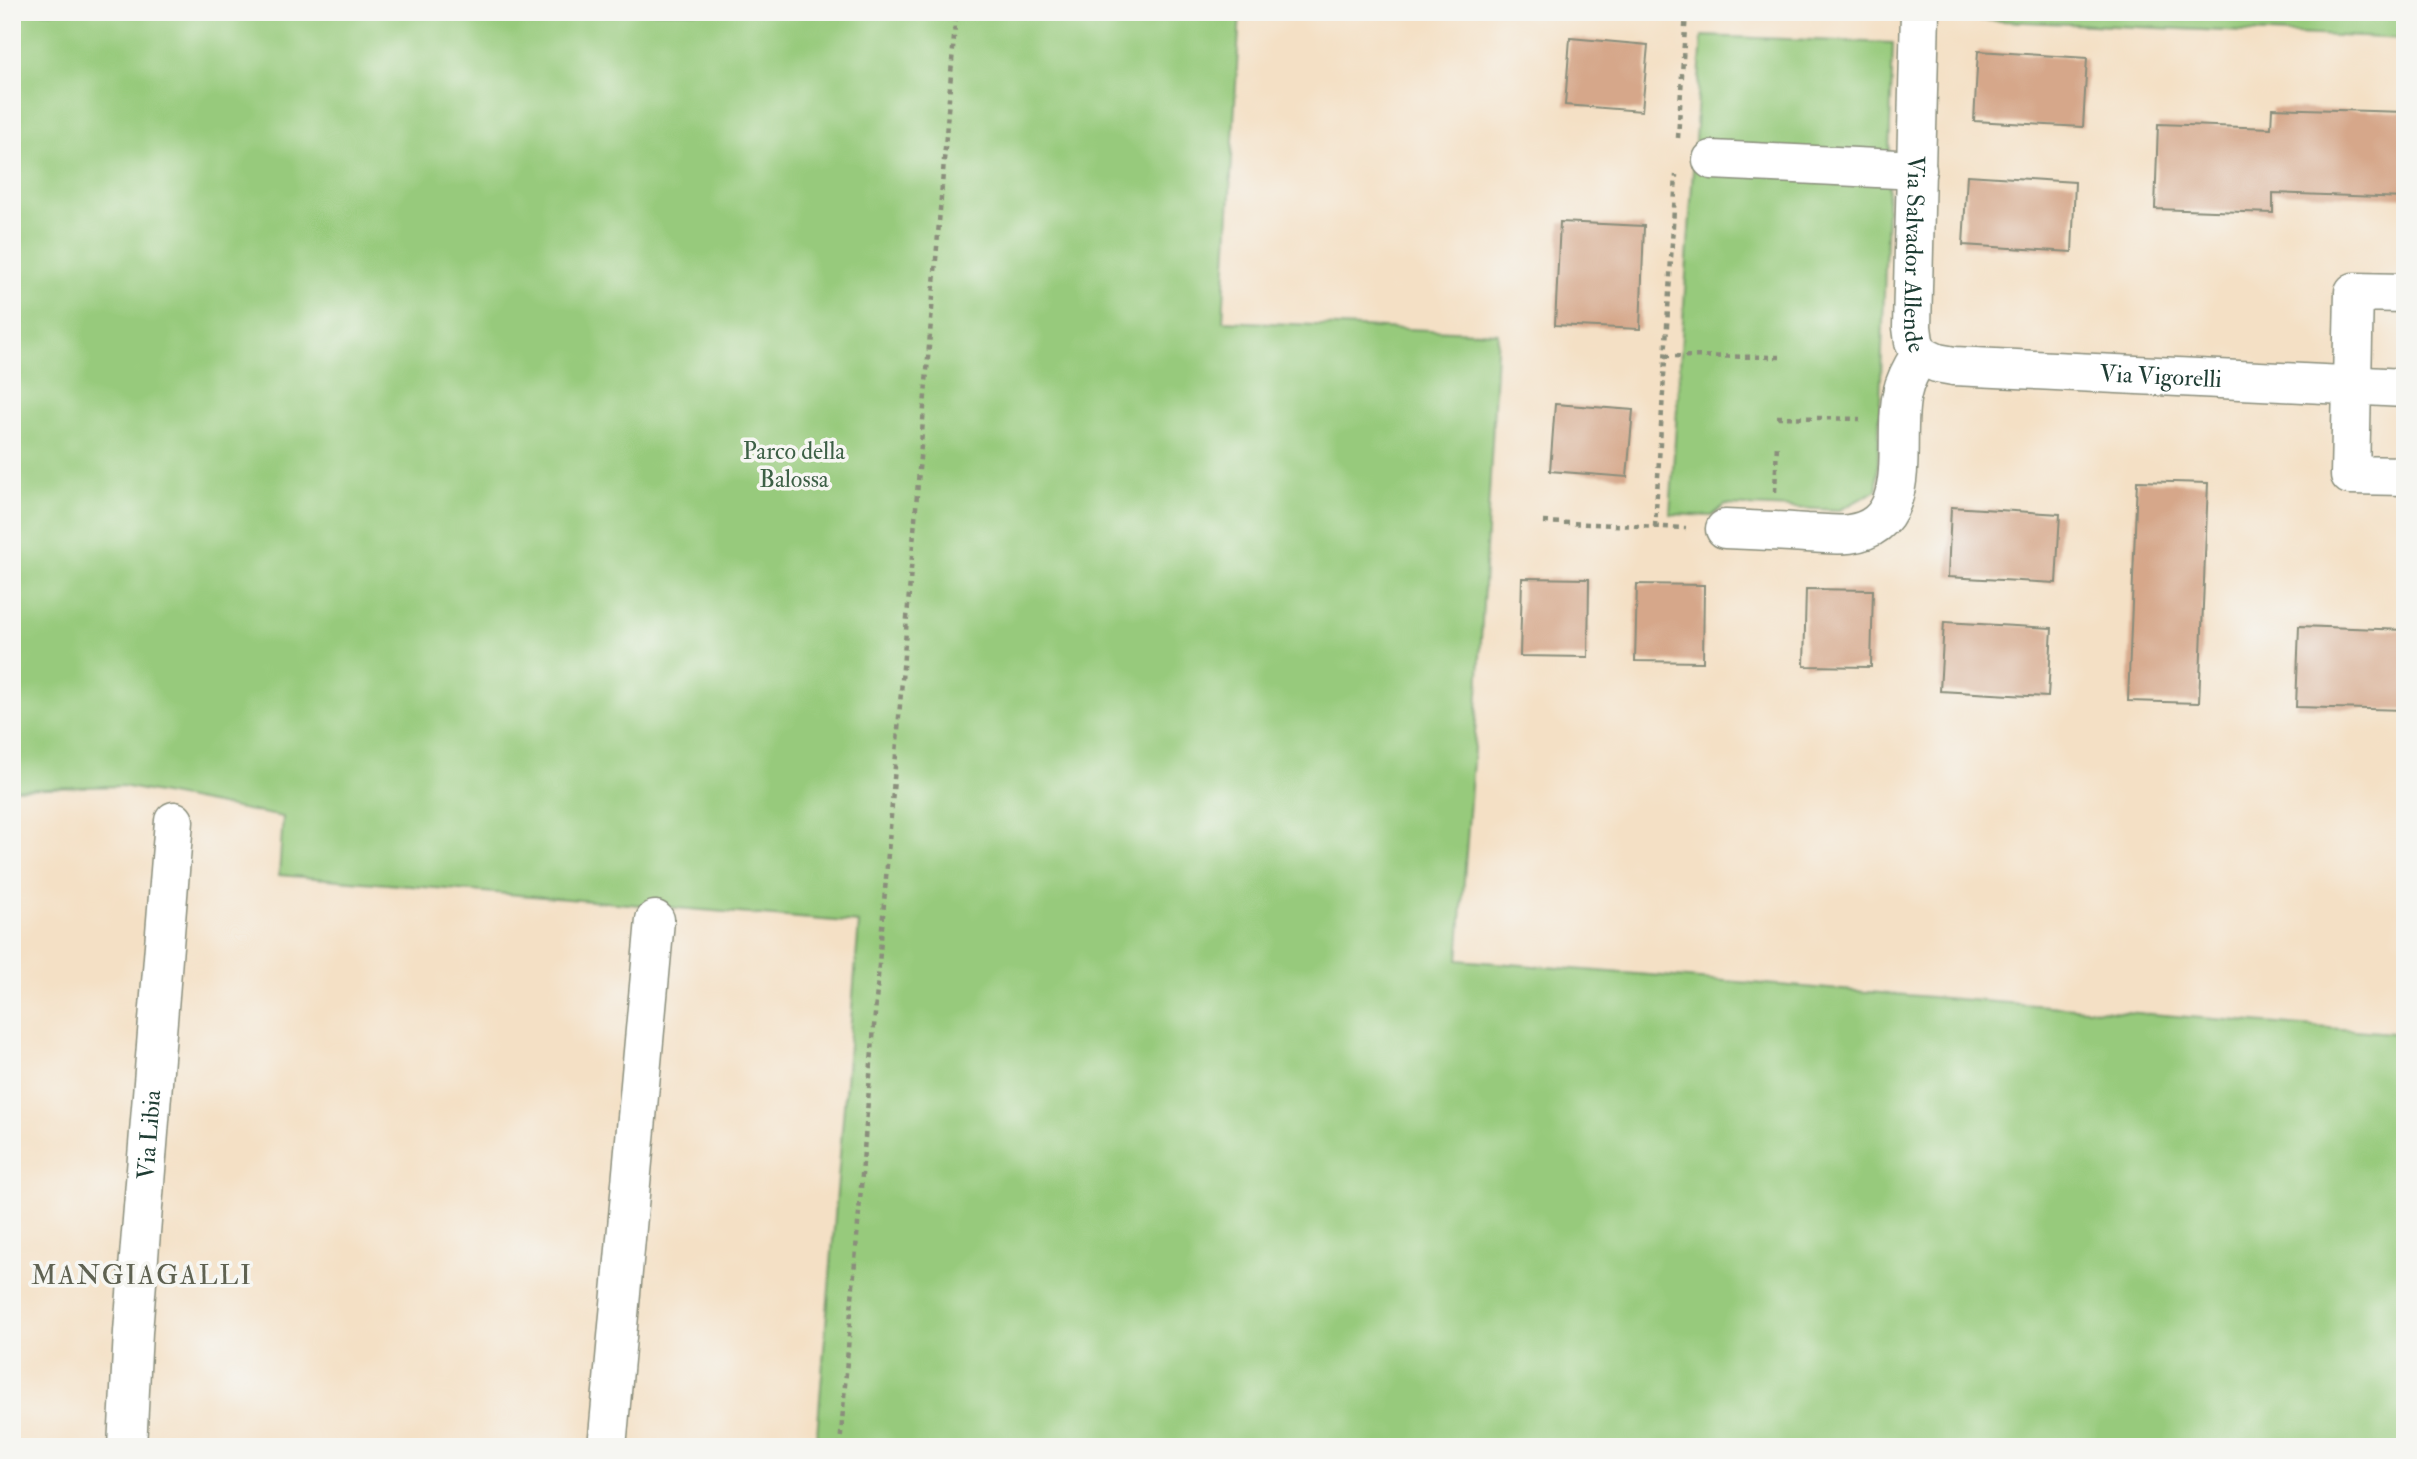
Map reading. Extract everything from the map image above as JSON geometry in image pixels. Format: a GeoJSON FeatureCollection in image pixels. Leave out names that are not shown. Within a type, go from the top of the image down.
{"type":"FeatureCollection","features":[{"type":"Feature","properties":{"kind":"street","name":"Via Salvador Allende"},"geometry":{"type":"LineString","coordinates":[[1725,530],[1847,534],[1867,530],[1881,521],[1891,503],[1897,480],[1902,394],[1910,371],[1920,355],[1914,342],[1912,327],[1920,12]]}},
{"type":"Feature","properties":{"kind":"street"},"geometry":{"type":"LineString","coordinates":[[1695,153],[1917,170]]}},
{"type":"Feature","properties":{"kind":"street"},"geometry":{"type":"LineString","coordinates":[[2405,293],[2354,292],[2350,475],[2405,476]]}},
{"type":"Feature","properties":{"kind":"street","name":"Via Vigorelli"},"geometry":{"type":"LineString","coordinates":[[1920,355],[1937,363],[1954,366],[2405,388]]}},
{"type":"Feature","properties":{"kind":"street","name":"Via Libia"},"geometry":{"type":"LineString","coordinates":[[127,1447],[133,1332],[174,821]]}},
{"type":"Feature","properties":{"kind":"street"},"geometry":{"type":"LineString","coordinates":[[607,1447],[655,920]]}},
{"type":"Feature","properties":{"kind":"path"},"geometry":{"type":"LineString","coordinates":[[840,1447],[956,12]]}},
{"type":"Feature","properties":{"kind":"path"},"geometry":{"type":"LineString","coordinates":[[1686,12],[1695,153]]}},
{"type":"Feature","properties":{"kind":"path"},"geometry":{"type":"LineString","coordinates":[[1655,527],[1676,172]]}},
{"type":"Feature","properties":{"kind":"path"},"geometry":{"type":"LineString","coordinates":[[1665,356],[1780,357]]}},
{"type":"Feature","properties":{"kind":"path"},"geometry":{"type":"LineString","coordinates":[[1777,417],[1899,420]]}},
{"type":"Feature","properties":{"kind":"path"},"geometry":{"type":"LineString","coordinates":[[1774,531],[1777,443]]}},
{"type":"Feature","properties":{"kind":"path"},"geometry":{"type":"LineString","coordinates":[[2404,542],[2405,514]]}},
{"type":"Feature","properties":{"kind":"path"},"geometry":{"type":"LineString","coordinates":[[1544,522],[1725,530]]}},
{"type":"Feature","properties":{"kind":"green space","name":"Parco della Balossa"},"geometry":{"type":"Polygon","coordinates":[[[12,12],[1240,12],[1223,321],[1498,333],[1478,694],[1458,960],[2405,1034],[2405,1447],[816,1447],[859,923],[279,875],[283,817],[122,786],[12,789],[12,12]]]}},
{"type":"Feature","properties":{"kind":"green space"},"geometry":{"type":"Polygon","coordinates":[[[1957,12],[2405,12],[2405,39],[1957,19],[1957,12]]]}},
{"type":"Feature","properties":{"kind":"green space"},"geometry":{"type":"Polygon","coordinates":[[[1702,36],[1893,43],[1877,490],[1840,510],[1725,505],[1712,516],[1670,514],[1702,36]]]}},
{"type":"Feature","properties":{"kind":"building"},"geometry":{"type":"Polygon","coordinates":[[[1570,38],[1648,45],[1642,111],[1565,105],[1570,38]]]}},
{"type":"Feature","properties":{"kind":"building"},"geometry":{"type":"Polygon","coordinates":[[[1978,51],[2087,58],[2083,127],[1974,121],[1978,51]]]}},
{"type":"Feature","properties":{"kind":"building"},"geometry":{"type":"Polygon","coordinates":[[[2272,108],[2405,112],[2405,198],[2273,193],[2273,213],[2155,209],[2158,124],[2271,128],[2272,108]]]}},
{"type":"Feature","properties":{"kind":"building"},"geometry":{"type":"Polygon","coordinates":[[[1967,175],[2075,182],[2072,252],[1963,245],[1967,175]]]}},
{"type":"Feature","properties":{"kind":"building"},"geometry":{"type":"Polygon","coordinates":[[[1560,222],[1644,226],[1640,329],[1555,325],[1560,222]]]}},
{"type":"Feature","properties":{"kind":"building"},"geometry":{"type":"Polygon","coordinates":[[[1555,404],[1633,410],[1627,477],[1550,471],[1555,404]]]}},
{"type":"Feature","properties":{"kind":"building"},"geometry":{"type":"Polygon","coordinates":[[[2137,481],[2208,483],[2199,703],[2128,701],[2137,481]]]}},
{"type":"Feature","properties":{"kind":"building"},"geometry":{"type":"Polygon","coordinates":[[[1951,507],[2060,514],[2056,583],[1948,577],[1951,507]]]}},
{"type":"Feature","properties":{"kind":"building"},"geometry":{"type":"Polygon","coordinates":[[[1522,578],[1589,579],[1588,657],[1520,656],[1522,578]]]}},
{"type":"Feature","properties":{"kind":"building"},"geometry":{"type":"Polygon","coordinates":[[[1637,584],[1704,585],[1703,662],[1635,661],[1637,584]]]}},
{"type":"Feature","properties":{"kind":"building"},"geometry":{"type":"Polygon","coordinates":[[[1806,589],[1873,590],[1871,667],[1804,666],[1806,589]]]}},
{"type":"Feature","properties":{"kind":"building"},"geometry":{"type":"Polygon","coordinates":[[[1944,622],[2052,628],[2048,697],[1940,691],[1944,622]]]}},
{"type":"Feature","properties":{"kind":"building"},"geometry":{"type":"Polygon","coordinates":[[[2299,626],[2405,630],[2405,710],[2296,707],[2299,626]]]}},
{"type":"Feature","properties":{"kind":"district","name":"MANGIAGALLI"},"geometry":{"type":"Point","coordinates":[142,1275]}}]}
